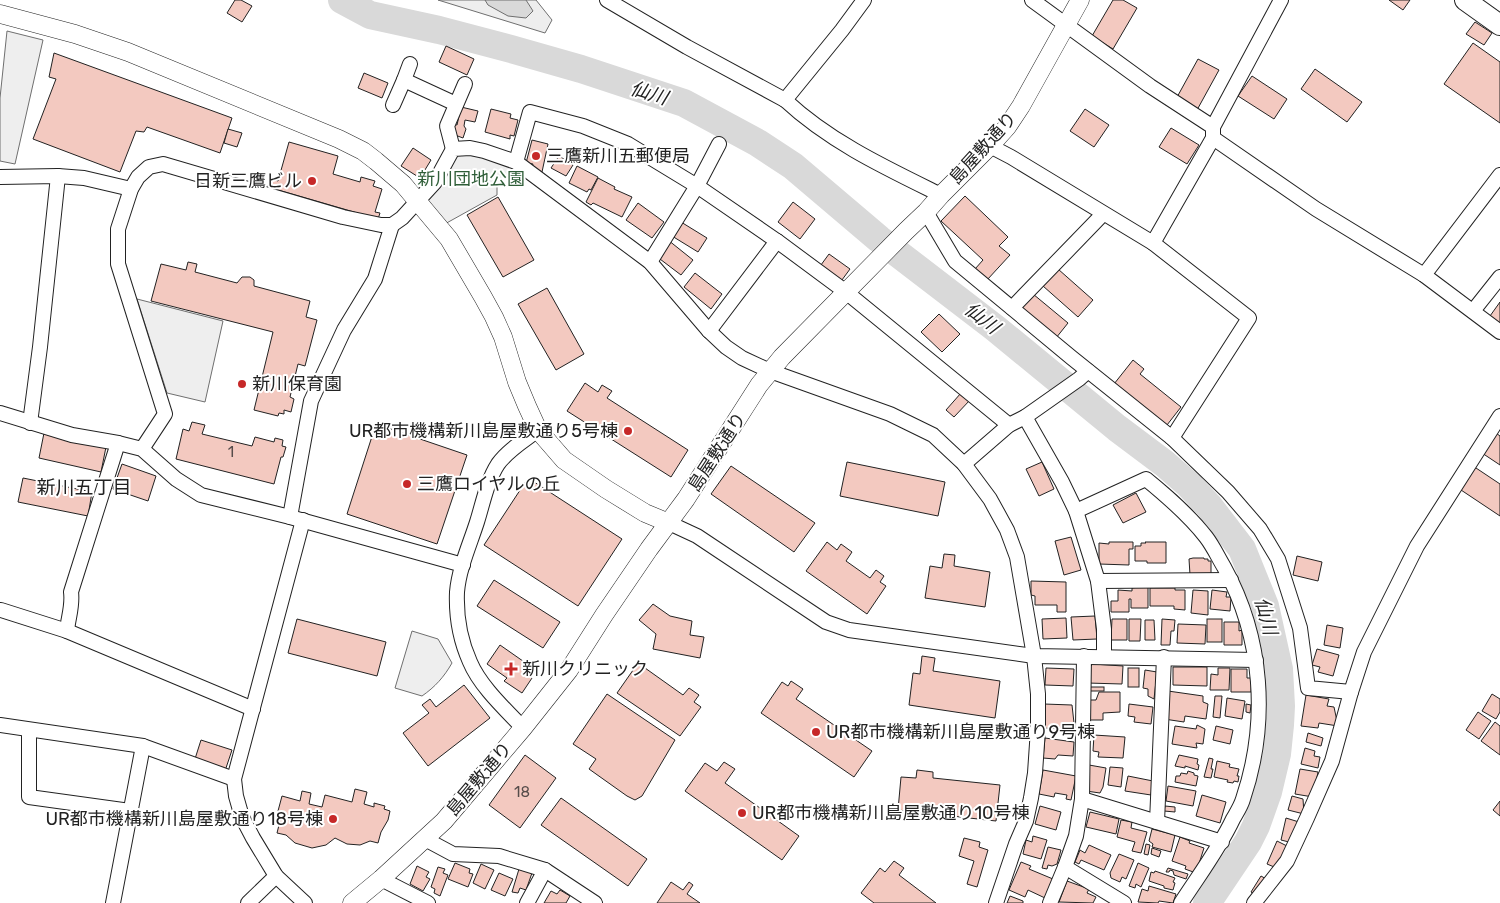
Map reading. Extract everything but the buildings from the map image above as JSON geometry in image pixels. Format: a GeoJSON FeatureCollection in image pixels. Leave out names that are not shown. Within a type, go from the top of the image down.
{"type":"FeatureCollection","features":[{"type":"Feature","properties":{"kind":"main road"},"geometry":{"type":"LineString","coordinates":[[1465,0],[1500,25]]}},
{"type":"Feature","properties":{"kind":"street"},"geometry":{"type":"LineString","coordinates":[[607,0],[687,47],[786,100],[797,111],[860,154],[941,195]]}},
{"type":"Feature","properties":{"kind":"street"},"geometry":{"type":"LineString","coordinates":[[786,100],[864,0]]}},
{"type":"Feature","properties":{"kind":"street"},"geometry":{"type":"LineString","coordinates":[[1032,0],[1316,209],[1424,275],[1500,332]]}},
{"type":"Feature","properties":{"kind":"street","name":"島屋敷通り"},"geometry":{"type":"LineString","coordinates":[[352,903],[382,879],[444,821],[570,670],[604,615],[686,499],[770,371],[990,146],[1007,126],[1021,106],[1080,0]]}},
{"type":"Feature","properties":{"kind":"street"},"geometry":{"type":"LineString","coordinates":[[1153,243],[1213,133],[1280,0]]}},
{"type":"Feature","properties":{"kind":"street"},"geometry":{"type":"LineString","coordinates":[[0,14],[75,34],[128,52],[339,139],[363,151],[403,184],[449,239],[486,302],[503,337],[517,382],[538,430],[564,460],[645,513],[697,536],[826,622],[849,630],[1034,656],[1256,660]]}},
{"type":"Feature","properties":{"kind":"street"},"geometry":{"type":"LineString","coordinates":[[393,105],[410,64]]}},
{"type":"Feature","properties":{"kind":"street"},"geometry":{"type":"LineString","coordinates":[[404,80],[456,104]]}},
{"type":"Feature","properties":{"kind":"street"},"geometry":{"type":"LineString","coordinates":[[142,449],[165,414],[118,264],[118,229],[131,188],[138,176],[149,167],[163,164],[343,217],[381,225],[392,225],[418,202],[435,182],[454,149],[447,126],[465,84]]}},
{"type":"Feature","properties":{"kind":"street"},"geometry":{"type":"LineString","coordinates":[[516,162],[530,112],[583,126],[628,144],[697,186],[777,241],[846,292],[1010,425]]}},
{"type":"Feature","properties":{"kind":"street"},"geometry":{"type":"LineString","coordinates":[[650,262],[697,186],[719,144]]}},
{"type":"Feature","properties":{"kind":"street"},"geometry":{"type":"LineString","coordinates":[[990,146],[1011,156],[1153,243],[1249,318],[1172,438]]}},
{"type":"Feature","properties":{"kind":"street"},"geometry":{"type":"LineString","coordinates":[[454,149],[470,148],[516,162],[650,262],[709,331],[726,347],[742,358],[770,371],[913,424],[932,435],[964,464],[990,499],[1007,530],[1016,557],[1034,656],[1038,694],[1038,729],[1031,798],[1026,821],[996,903]]}},
{"type":"Feature","properties":{"kind":"street"},"geometry":{"type":"LineString","coordinates":[[0,177],[58,176],[84,178],[131,188]]}},
{"type":"Feature","properties":{"kind":"street"},"geometry":{"type":"LineString","coordinates":[[30,423],[58,176]]}},
{"type":"Feature","properties":{"kind":"street"},"geometry":{"type":"LineString","coordinates":[[1424,275],[1499,178]]}},
{"type":"Feature","properties":{"kind":"street"},"geometry":{"type":"LineString","coordinates":[[926,212],[956,261],[1012,308],[1084,375],[1172,438],[1228,492],[1260,529],[1278,559],[1300,628],[1308,688],[1351,692]]}},
{"type":"Feature","properties":{"kind":"street"},"geometry":{"type":"LineString","coordinates":[[1012,308],[1103,214]]}},
{"type":"Feature","properties":{"kind":"street"},"geometry":{"type":"LineString","coordinates":[[305,903],[276,876],[242,817],[236,796],[234,779],[253,709],[297,518],[311,401],[344,330],[375,280],[392,225]]}},
{"type":"Feature","properties":{"kind":"street"},"geometry":{"type":"LineString","coordinates":[[709,331],[777,241]]}},
{"type":"Feature","properties":{"kind":"street"},"geometry":{"type":"LineString","coordinates":[[1473,311],[1500,277]]}},
{"type":"Feature","properties":{"kind":"street"},"geometry":{"type":"LineString","coordinates":[[964,464],[1010,425],[1025,417],[1084,375]]}},
{"type":"Feature","properties":{"kind":"street"},"geometry":{"type":"LineString","coordinates":[[0,413],[72,435],[142,449],[176,479],[200,495],[297,518],[463,565]]}},
{"type":"Feature","properties":{"kind":"street"},"geometry":{"type":"LineString","coordinates":[[1254,903],[1287,861],[1307,818],[1332,761],[1364,652],[1417,546],[1500,416]]}},
{"type":"Feature","properties":{"kind":"street"},"geometry":{"type":"LineString","coordinates":[[1025,417],[1062,482],[1076,511],[1098,581],[1104,629],[1104,656]]}},
{"type":"Feature","properties":{"kind":"street"},"geometry":{"type":"LineString","coordinates":[[523,728],[484,685],[471,665],[460,632],[457,612],[457,590],[488,487],[498,464],[509,452],[538,430]]}},
{"type":"Feature","properties":{"kind":"street"},"geometry":{"type":"LineString","coordinates":[[67,631],[68,619],[73,603],[72,592],[118,443]]}},
{"type":"Feature","properties":{"kind":"street"},"geometry":{"type":"LineString","coordinates":[[1076,511],[1146,479],[1172,500],[1206,538],[1231,580],[1251,633],[1256,660],[1260,709],[1255,753],[1243,800],[1222,842],[1181,903]]}},
{"type":"Feature","properties":{"kind":"street"},"geometry":{"type":"LineString","coordinates":[[1098,581],[1231,580]]}},
{"type":"Feature","properties":{"kind":"street"},"geometry":{"type":"LineString","coordinates":[[1,610],[67,631],[253,709]]}},
{"type":"Feature","properties":{"kind":"street"},"geometry":{"type":"LineString","coordinates":[[1050,903],[1076,836],[1082,799],[1084,656]]}},
{"type":"Feature","properties":{"kind":"street"},"geometry":{"type":"LineString","coordinates":[[1157,822],[1164,657]]}},
{"type":"Feature","properties":{"kind":"street"},"geometry":{"type":"LineString","coordinates":[[0,725],[143,746],[234,779]]}},
{"type":"Feature","properties":{"kind":"street"},"geometry":{"type":"LineString","coordinates":[[29,730],[29,797],[130,811]]}},
{"type":"Feature","properties":{"kind":"street"},"geometry":{"type":"LineString","coordinates":[[113,903],[143,746]]}},
{"type":"Feature","properties":{"kind":"street"},"geometry":{"type":"LineString","coordinates":[[1082,799],[1222,842]]}},
{"type":"Feature","properties":{"kind":"street"},"geometry":{"type":"LineString","coordinates":[[425,839],[453,854],[498,856],[544,870],[595,903]]}},
{"type":"Feature","properties":{"kind":"street"},"geometry":{"type":"LineString","coordinates":[[1065,867],[1124,903]]}},
{"type":"Feature","properties":{"kind":"street"},"geometry":{"type":"LineString","coordinates":[[527,903],[544,870]]}},
{"type":"Feature","properties":{"kind":"street"},"geometry":{"type":"LineString","coordinates":[[248,903],[276,876]]}},
{"type":"Feature","properties":{"kind":"street"},"geometry":{"type":"LineString","coordinates":[[382,879],[428,903]]}},
{"type":"Feature","properties":{"kind":"green space"},"geometry":{"type":"Polygon","coordinates":[[[438,0],[536,0],[552,20],[545,33],[438,0]]]}},
{"type":"Feature","properties":{"kind":"green space"},"geometry":{"type":"Polygon","coordinates":[[[7,31],[43,40],[15,164],[0,161],[0,98],[7,31]]]}},
{"type":"Feature","properties":{"kind":"green space","name":"新川団地公園"},"geometry":{"type":"Polygon","coordinates":[[[458,151],[470,151],[514,168],[497,186],[497,195],[443,225],[424,201],[458,151]]]}},
{"type":"Feature","properties":{"kind":"green space"},"geometry":{"type":"Polygon","coordinates":[[[137,299],[223,321],[205,402],[167,393],[137,299]]]}},
{"type":"Feature","properties":{"kind":"green space"},"geometry":{"type":"Polygon","coordinates":[[[412,631],[438,639],[452,663],[439,681],[422,696],[395,688],[412,631]]]}},
{"type":"Feature","properties":{"kind":"shaded area"},"geometry":{"type":"Polygon","coordinates":[[[485,0],[526,0],[533,11],[526,18],[508,16],[488,5],[485,0]]]}},
{"type":"Feature","properties":{"kind":"waterway","name":"仙川"},"geometry":{"type":"LineString","coordinates":[[342,0],[370,15],[439,30],[511,49],[581,69],[684,103],[758,143],[793,166],[879,239],[995,328],[1189,485],[1209,506],[1242,549],[1265,606],[1279,669],[1281,706],[1277,754],[1268,792],[1256,826],[1248,842],[1207,903]]}},
{"type":"Feature","properties":{"kind":"place","name":"三鷹新川五郵便局"},"geometry":{"type":"Point","coordinates":[536,156]}},
{"type":"Feature","properties":{"kind":"place","name":"日新三鷹ビル"},"geometry":{"type":"Point","coordinates":[312,181]}},
{"type":"Feature","properties":{"kind":"place","name":"新川保育園"},"geometry":{"type":"Point","coordinates":[242,384]}},
{"type":"Feature","properties":{"kind":"place","name":"UR都市機構新川島屋敷通り5号棟"},"geometry":{"type":"Point","coordinates":[628,431]}},
{"type":"Feature","properties":{"kind":"place","name":"三鷹ロイヤルの丘"},"geometry":{"type":"Point","coordinates":[407,484]}},
{"type":"Feature","properties":{"kind":"place","name":"新川クリニック"},"geometry":{"type":"Point","coordinates":[511,669]}},
{"type":"Feature","properties":{"kind":"place","name":"UR都市機構新川島屋敷通り9号棟"},"geometry":{"type":"Point","coordinates":[816,732]}},
{"type":"Feature","properties":{"kind":"place","name":"UR都市機構新川島屋敷通り10号棟"},"geometry":{"type":"Point","coordinates":[742,813]}},
{"type":"Feature","properties":{"kind":"place","name":"UR都市機構新川島屋敷通り18号棟"},"geometry":{"type":"Point","coordinates":[333,819]}},
{"type":"Feature","properties":{"kind":"district","name":"新川五丁目"},"geometry":{"type":"Point","coordinates":[84,487]}}]}
